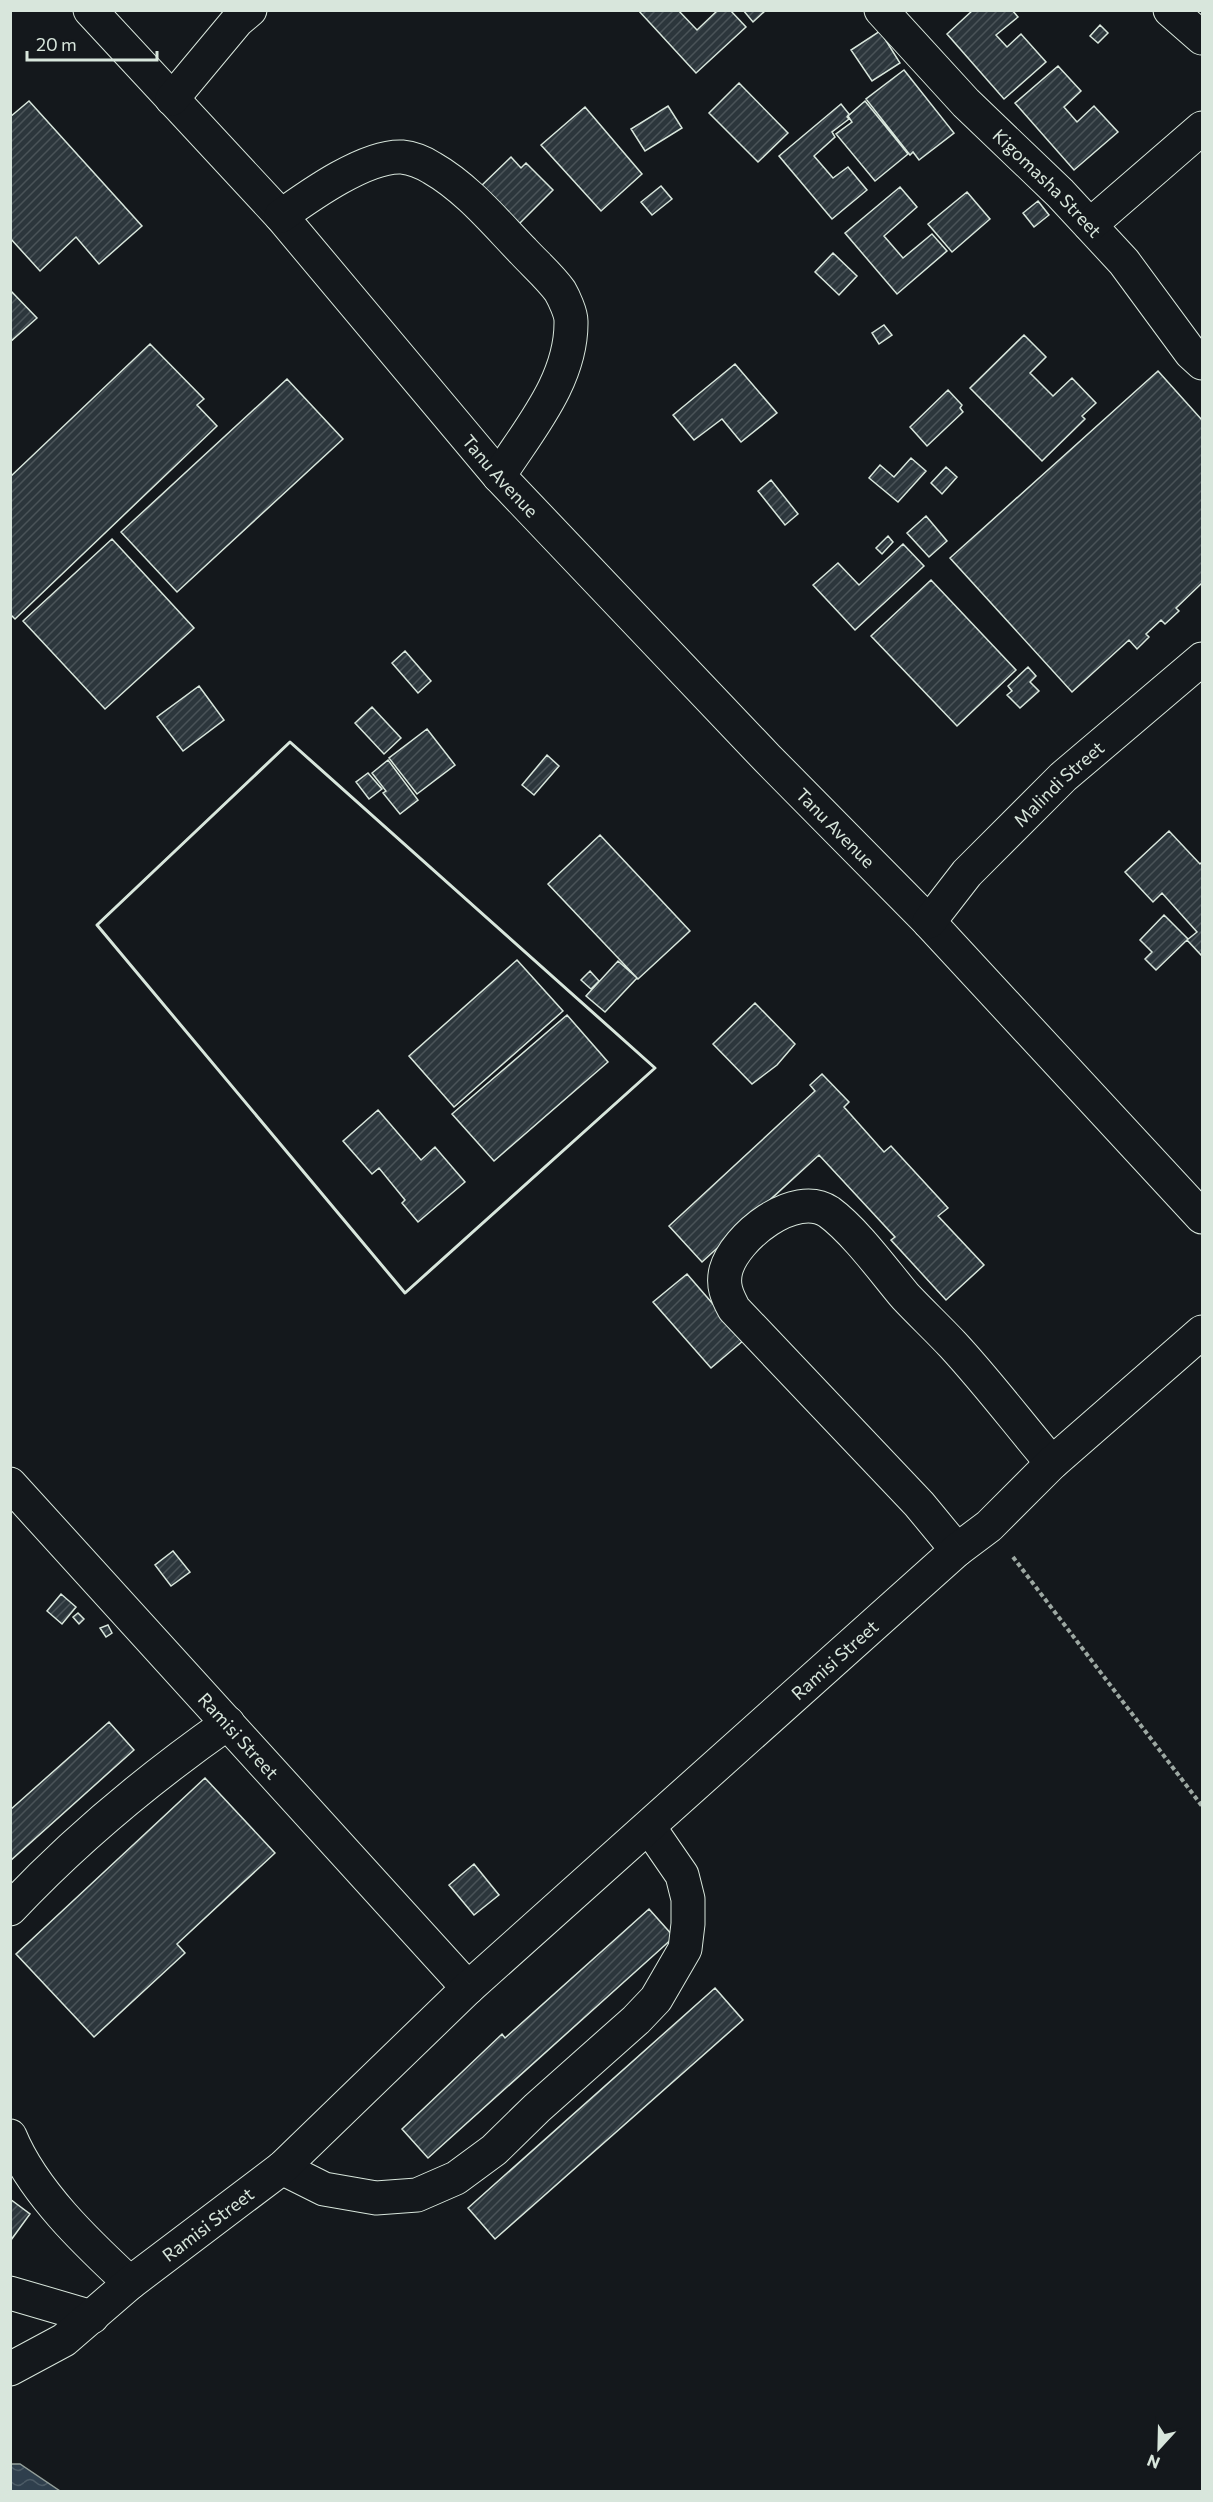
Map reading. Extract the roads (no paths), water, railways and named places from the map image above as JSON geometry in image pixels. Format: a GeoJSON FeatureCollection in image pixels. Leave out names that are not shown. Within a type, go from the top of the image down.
{"type":"FeatureCollection","features":[{"type":"Feature","properties":{"kind":"street","name":"Tanu Avenue"},"geometry":{"type":"LineString","coordinates":[[90,10],[280,216],[500,476],[767,758],[929,922],[1203,1217]]}},
{"type":"Feature","properties":{"kind":"street"},"geometry":{"type":"LineString","coordinates":[[172,99],[237,21],[250,10]]}},
{"type":"Feature","properties":{"kind":"street","name":"Kigomasha Street"},"geometry":{"type":"LineString","coordinates":[[880,10],[966,103],[1060,193],[1124,262],[1191,353],[1203,363]]}},
{"type":"Feature","properties":{"kind":"street"},"geometry":{"type":"LineString","coordinates":[[1170,10],[1203,38]]}},
{"type":"Feature","properties":{"kind":"street"},"geometry":{"type":"LineString","coordinates":[[1090,225],[1203,128]]}},
{"type":"Feature","properties":{"kind":"street"},"geometry":{"type":"LineString","coordinates":[[280,216],[320,188],[371,164],[402,157],[416,160],[452,182],[493,220],[561,292],[571,319],[561,374],[553,393],[500,476]]}},
{"type":"Feature","properties":{"kind":"street","name":"Malindi Street"},"geometry":{"type":"LineString","coordinates":[[929,922],[967,873],[1063,777],[1203,659]]}},
{"type":"Feature","properties":{"kind":"street"},"geometry":{"type":"LineString","coordinates":[[957,1550],[919,1504],[734,1309],[724,1286],[726,1271],[731,1259],[746,1239],[765,1222],[790,1207],[813,1205],[828,1211],[952,1344],[1052,1463]]}},
{"type":"Feature","properties":{"kind":"street","name":"Ramisi Street"},"geometry":{"type":"LineString","coordinates":[[10,2368],[64,2340],[130,2283],[282,2168],[468,1988],[957,1550],[988,1526],[1052,1463],[1203,1332]]}},
{"type":"Feature","properties":{"kind":"street","name":"Ramisi Street"},"geometry":{"type":"LineString","coordinates":[[10,1484],[468,1988]]}},
{"type":"Feature","properties":{"kind":"street"},"geometry":{"type":"LineString","coordinates":[[10,1909],[33,1885],[175,1760],[228,1723]]}},
{"type":"Feature","properties":{"kind":"street"},"geometry":{"type":"LineString","coordinates":[[282,2168],[324,2189],[376,2198],[417,2195],[456,2178],[494,2150],[537,2108],[636,2020],[656,1999],[685,1949],[688,1924],[688,1899],[682,1875],[649,1827]]}},
{"type":"Feature","properties":{"kind":"street"},"geometry":{"type":"LineString","coordinates":[[10,2136],[30,2171],[76,2231],[130,2283]]}},
{"type":"Feature","properties":{"kind":"street"},"geometry":{"type":"LineString","coordinates":[[10,2293],[92,2317]]}},
{"type":"Feature","properties":{"kind":"water"},"geometry":{"type":"Polygon","coordinates":[[[10,2464],[20,2464],[60,2491],[11,2491],[10,2464]]]}}]}
